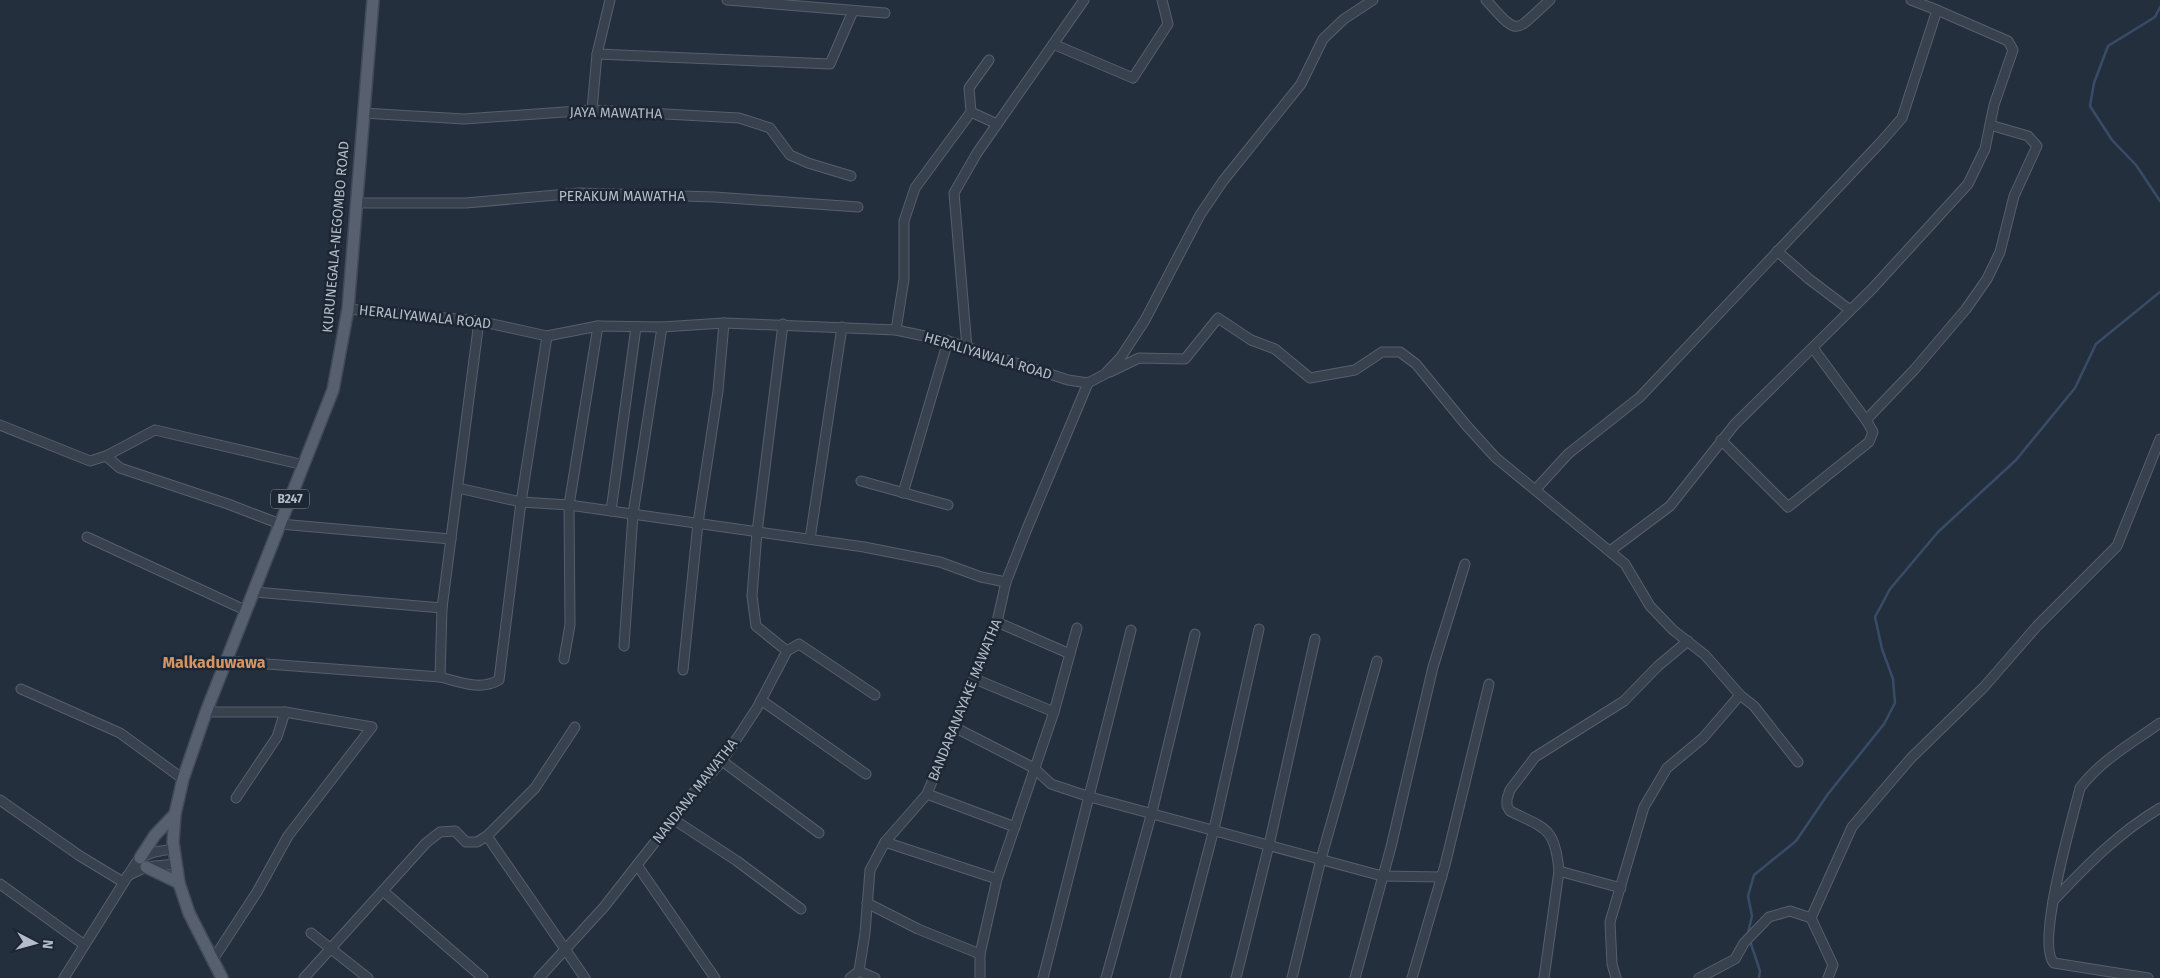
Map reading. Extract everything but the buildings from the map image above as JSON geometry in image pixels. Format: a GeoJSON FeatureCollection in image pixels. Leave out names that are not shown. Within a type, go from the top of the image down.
{"type":"FeatureCollection","features":[{"type":"Feature","properties":{"kind":"main road","name":"KURUNEGALA-NEGOMBO ROAD"},"geometry":{"type":"LineString","coordinates":[[222,978],[189,913],[179,883],[174,849],[175,814],[184,779],[206,712],[334,390],[348,309],[362,113],[374,0]]}},
{"type":"Feature","properties":{"kind":"main road"},"geometry":{"type":"LineString","coordinates":[[175,814],[155,835],[143,863],[179,883]]}},
{"type":"Feature","properties":{"kind":"street"},"geometry":{"type":"LineString","coordinates":[[592,110],[597,54],[610,0]]}},
{"type":"Feature","properties":{"kind":"street"},"geometry":{"type":"LineString","coordinates":[[727,0],[885,13]]}},
{"type":"Feature","properties":{"kind":"street"},"geometry":{"type":"LineString","coordinates":[[967,348],[954,193],[997,124],[1084,0]]}},
{"type":"Feature","properties":{"kind":"street"},"geometry":{"type":"LineString","coordinates":[[1053,44],[1133,78],[1168,24],[1162,0]]}},
{"type":"Feature","properties":{"kind":"street"},"geometry":{"type":"LineString","coordinates":[[1105,374],[1121,357],[1145,320],[1200,215],[1228,174],[1301,84],[1323,39],[1344,18],[1373,0]]}},
{"type":"Feature","properties":{"kind":"street"},"geometry":{"type":"LineString","coordinates":[[1486,0],[1509,26],[1515,28],[1522,25],[1550,0]]}},
{"type":"Feature","properties":{"kind":"street"},"geometry":{"type":"LineString","coordinates":[[1610,551],[1670,506],[1735,424],[1850,310],[1968,184],[1985,149],[1990,125],[2013,50],[2008,41],[1911,0]]}},
{"type":"Feature","properties":{"kind":"street"},"geometry":{"type":"LineString","coordinates":[[1536,489],[1568,454],[1640,397],[1882,142],[1902,118],[1937,10]]}},
{"type":"Feature","properties":{"kind":"street"},"geometry":{"type":"LineString","coordinates":[[597,54],[830,64],[853,11]]}},
{"type":"Feature","properties":{"kind":"street"},"geometry":{"type":"LineString","coordinates":[[896,330],[904,278],[904,221],[912,196],[915,188],[971,112],[968,88],[988,60]]}},
{"type":"Feature","properties":{"kind":"street","name":"JAYA MAWATHA"},"geometry":{"type":"LineString","coordinates":[[362,113],[464,119],[592,110],[739,118],[770,128],[790,155],[808,163],[851,176]]}},
{"type":"Feature","properties":{"kind":"street"},"geometry":{"type":"LineString","coordinates":[[971,112],[997,124]]}},
{"type":"Feature","properties":{"kind":"street"},"geometry":{"type":"LineString","coordinates":[[1866,420],[1914,370],[1966,309],[1987,279],[2000,252],[2014,196],[2036,146],[2028,136],[1990,125]]}},
{"type":"Feature","properties":{"kind":"street","name":"PERAKUM MAWATHA"},"geometry":{"type":"LineString","coordinates":[[356,203],[466,203],[579,193],[715,197],[858,206]]}},
{"type":"Feature","properties":{"kind":"street"},"geometry":{"type":"LineString","coordinates":[[1777,251],[1809,279],[1850,310]]}},
{"type":"Feature","properties":{"kind":"street","name":"HERALIYAWALA ROAD"},"geometry":{"type":"LineString","coordinates":[[348,309],[479,321],[547,336],[598,326],[662,327],[724,323],[896,330],[948,341],[1068,380],[1088,383]]}},
{"type":"Feature","properties":{"kind":"street"},"geometry":{"type":"LineString","coordinates":[[1088,383],[1139,358],[1185,359],[1218,318],[1251,340],[1275,349],[1310,378],[1355,370],[1382,352],[1400,352],[1416,364],[1466,425],[1495,456],[1625,564],[1650,606],[1672,630],[1705,655],[1740,694],[1754,706],[1798,762]]}},
{"type":"Feature","properties":{"kind":"street"},"geometry":{"type":"LineString","coordinates":[[440,677],[442,608],[479,321]]}},
{"type":"Feature","properties":{"kind":"street"},"geometry":{"type":"LineString","coordinates":[[683,670],[698,523],[718,391],[724,323]]}},
{"type":"Feature","properties":{"kind":"street"},"geometry":{"type":"LineString","coordinates":[[783,324],[757,532],[752,596],[756,626],[787,651],[799,644],[875,695]]}},
{"type":"Feature","properties":{"kind":"street"},"geometry":{"type":"LineString","coordinates":[[564,659],[570,625],[569,505],[598,326]]}},
{"type":"Feature","properties":{"kind":"street"},"geometry":{"type":"LineString","coordinates":[[611,511],[636,327]]}},
{"type":"Feature","properties":{"kind":"street"},"geometry":{"type":"LineString","coordinates":[[624,646],[633,514],[662,327]]}},
{"type":"Feature","properties":{"kind":"street"},"geometry":{"type":"LineString","coordinates":[[810,539],[842,327]]}},
{"type":"Feature","properties":{"kind":"street"},"geometry":{"type":"LineString","coordinates":[[226,661],[440,677],[480,686],[492,684],[499,680],[521,502],[547,336]]}},
{"type":"Feature","properties":{"kind":"street"},"geometry":{"type":"LineString","coordinates":[[903,492],[948,341]]}},
{"type":"Feature","properties":{"kind":"street"},"geometry":{"type":"LineString","coordinates":[[1721,440],[1788,507],[1869,442],[1873,432],[1866,420],[1813,348]]}},
{"type":"Feature","properties":{"kind":"street","name":"BANDARANAYAKE MAWATHA"},"geometry":{"type":"LineString","coordinates":[[859,971],[870,870],[885,842],[928,794],[997,622],[1006,582],[1088,383]]}},
{"type":"Feature","properties":{"kind":"street"},"geometry":{"type":"LineString","coordinates":[[0,425],[90,461],[106,456],[155,430],[304,464]]}},
{"type":"Feature","properties":{"kind":"street"},"geometry":{"type":"LineString","coordinates":[[1811,918],[1852,827],[1911,758],[1984,687],[2037,626],[2117,546],[2160,439]]}},
{"type":"Feature","properties":{"kind":"street"},"geometry":{"type":"LineString","coordinates":[[106,456],[120,468],[228,504],[280,524],[451,538]]}},
{"type":"Feature","properties":{"kind":"street"},"geometry":{"type":"LineString","coordinates":[[861,481],[948,505]]}},
{"type":"Feature","properties":{"kind":"street"},"geometry":{"type":"LineString","coordinates":[[458,488],[521,502],[569,505],[810,539],[940,562],[981,577],[1006,582]]}},
{"type":"Feature","properties":{"kind":"street"},"geometry":{"type":"LineString","coordinates":[[87,537],[247,611]]}},
{"type":"Feature","properties":{"kind":"street"},"geometry":{"type":"LineString","coordinates":[[1355,978],[1391,847],[1433,667],[1465,564]]}},
{"type":"Feature","properties":{"kind":"street"},"geometry":{"type":"LineString","coordinates":[[255,592],[442,608]]}},
{"type":"Feature","properties":{"kind":"street"},"geometry":{"type":"LineString","coordinates":[[997,622],[1070,654]]}},
{"type":"Feature","properties":{"kind":"street"},"geometry":{"type":"LineString","coordinates":[[980,978],[980,954],[997,879],[1054,712],[1077,628]]}},
{"type":"Feature","properties":{"kind":"street"},"geometry":{"type":"LineString","coordinates":[[1175,978],[1214,829],[1260,629]]}},
{"type":"Feature","properties":{"kind":"street"},"geometry":{"type":"LineString","coordinates":[[1043,978],[1131,630]]}},
{"type":"Feature","properties":{"kind":"street"},"geometry":{"type":"LineString","coordinates":[[1106,978],[1152,812],[1195,634]]}},
{"type":"Feature","properties":{"kind":"street"},"geometry":{"type":"LineString","coordinates":[[1236,978],[1269,844],[1315,639]]}},
{"type":"Feature","properties":{"kind":"street"},"geometry":{"type":"LineString","coordinates":[[1544,978],[1559,870],[1555,840],[1542,826],[1510,811],[1507,806],[1510,790],[1535,757],[1624,701],[1658,666],[1688,641]]}},
{"type":"Feature","properties":{"kind":"street","name":"NANDANA MAWATHA"},"geometry":{"type":"LineString","coordinates":[[539,978],[567,950],[722,761],[761,700],[787,651]]}},
{"type":"Feature","properties":{"kind":"street"},"geometry":{"type":"LineString","coordinates":[[1292,978],[1321,859],[1377,662]]}},
{"type":"Feature","properties":{"kind":"street"},"geometry":{"type":"LineString","coordinates":[[975,680],[1054,712]]}},
{"type":"Feature","properties":{"kind":"street"},"geometry":{"type":"LineString","coordinates":[[1412,978],[1442,877],[1489,684]]}},
{"type":"Feature","properties":{"kind":"street"},"geometry":{"type":"LineString","coordinates":[[22,689],[120,733],[184,779]]}},
{"type":"Feature","properties":{"kind":"street"},"geometry":{"type":"LineString","coordinates":[[1616,978],[1612,964],[1610,922],[1614,903],[1622,888],[1644,806],[1667,768],[1703,738],[1740,694]]}},
{"type":"Feature","properties":{"kind":"street"},"geometry":{"type":"LineString","coordinates":[[761,700],[866,774]]}},
{"type":"Feature","properties":{"kind":"street"},"geometry":{"type":"LineString","coordinates":[[206,712],[285,712],[372,727],[288,836],[258,892],[212,961]]}},
{"type":"Feature","properties":{"kind":"street"},"geometry":{"type":"LineString","coordinates":[[236,798],[277,737],[285,712]]}},
{"type":"Feature","properties":{"kind":"street"},"geometry":{"type":"LineString","coordinates":[[2148,978],[2054,963],[2048,954],[2052,902],[2080,788],[2103,763],[2160,723]]}},
{"type":"Feature","properties":{"kind":"street"},"geometry":{"type":"LineString","coordinates":[[304,978],[426,843],[440,832],[456,831],[466,842],[477,842],[487,836],[535,788],[575,727]]}},
{"type":"Feature","properties":{"kind":"street"},"geometry":{"type":"LineString","coordinates":[[954,727],[1034,768],[1051,784],[1090,796],[1382,876],[1442,877]]}},
{"type":"Feature","properties":{"kind":"street"},"geometry":{"type":"LineString","coordinates":[[722,761],[819,833]]}},
{"type":"Feature","properties":{"kind":"street"},"geometry":{"type":"LineString","coordinates":[[928,794],[1015,827]]}},
{"type":"Feature","properties":{"kind":"street"},"geometry":{"type":"LineString","coordinates":[[0,800],[80,856],[125,879]]}},
{"type":"Feature","properties":{"kind":"street"},"geometry":{"type":"LineString","coordinates":[[2052,902],[2096,855],[2137,822],[2160,808]]}},
{"type":"Feature","properties":{"kind":"street"},"geometry":{"type":"LineString","coordinates":[[673,819],[737,861],[801,909]]}},
{"type":"Feature","properties":{"kind":"street"},"geometry":{"type":"LineString","coordinates":[[487,836],[585,978]]}},
{"type":"Feature","properties":{"kind":"street"},"geometry":{"type":"LineString","coordinates":[[885,842],[997,879]]}},
{"type":"Feature","properties":{"kind":"street"},"geometry":{"type":"LineString","coordinates":[[64,978],[83,944],[125,879],[154,852],[174,849]]}},
{"type":"Feature","properties":{"kind":"street"},"geometry":{"type":"LineString","coordinates":[[143,863],[175,864]]}},
{"type":"Feature","properties":{"kind":"street"},"geometry":{"type":"LineString","coordinates":[[637,865],[715,978]]}},
{"type":"Feature","properties":{"kind":"street"},"geometry":{"type":"LineString","coordinates":[[1559,870],[1622,888]]}},
{"type":"Feature","properties":{"kind":"street"},"geometry":{"type":"LineString","coordinates":[[0,884],[83,944]]}},
{"type":"Feature","properties":{"kind":"street"},"geometry":{"type":"LineString","coordinates":[[383,891],[483,978]]}},
{"type":"Feature","properties":{"kind":"street"},"geometry":{"type":"LineString","coordinates":[[867,903],[918,929],[980,954]]}},
{"type":"Feature","properties":{"kind":"street"},"geometry":{"type":"LineString","coordinates":[[1699,978],[1735,959],[1744,943],[1769,917],[1790,911],[1811,918],[1833,965],[1828,978]]}},
{"type":"Feature","properties":{"kind":"street"},"geometry":{"type":"LineString","coordinates":[[312,933],[368,978]]}},
{"type":"Feature","properties":{"kind":"street"},"geometry":{"type":"LineString","coordinates":[[850,978],[859,971],[875,978]]}},
{"type":"Feature","properties":{"kind":"waterway"},"geometry":{"type":"LineString","coordinates":[[2160,7],[2155,17],[2108,46],[2094,83],[2090,106],[2112,140],[2136,165],[2160,201]]}},
{"type":"Feature","properties":{"kind":"waterway"},"geometry":{"type":"LineString","coordinates":[[1748,933],[1752,916],[1748,896],[1754,875],[1796,841],[1828,794],[1884,724],[1895,703],[1893,679],[1882,649],[1875,617],[1890,589],[1938,532],[2016,460],[2075,388],[2096,344],[2160,292]]}},
{"type":"Feature","properties":{"kind":"waterway"},"geometry":{"type":"LineString","coordinates":[[1750,941],[1760,971],[1759,978]]}},
{"type":"Feature","properties":{"kind":"district","name":"Malkaduwawa"},"geometry":{"type":"Point","coordinates":[214,662]}}]}
